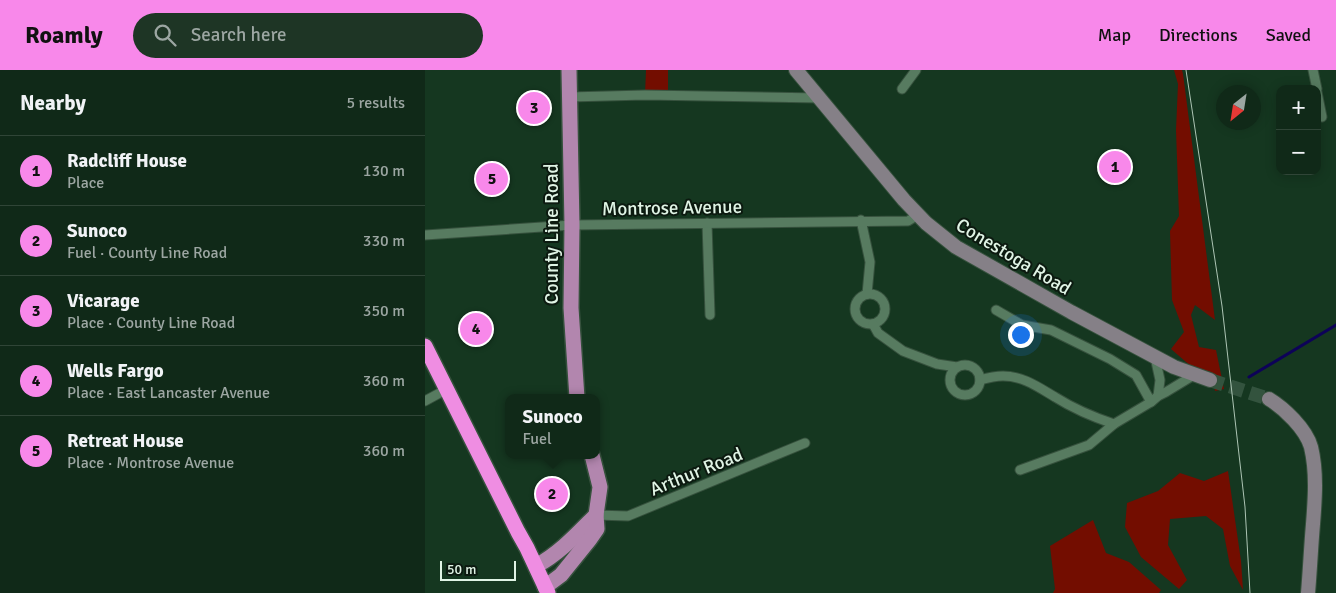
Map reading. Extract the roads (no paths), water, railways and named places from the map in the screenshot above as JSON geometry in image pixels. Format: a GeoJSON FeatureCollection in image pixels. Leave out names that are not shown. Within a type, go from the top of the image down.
{"type":"FeatureCollection","features":[{"type":"Feature","properties":{"kind":"highway"},"geometry":{"type":"LineString","coordinates":[[425,346],[518,532],[537,566],[547,590]]}},
{"type":"Feature","properties":{"kind":"main road","name":"County Line Road"},"geometry":{"type":"LineString","coordinates":[[569,70],[572,224],[571,308],[577,394]]}},
{"type":"Feature","properties":{"kind":"main road","name":"Conestoga Road"},"geometry":{"type":"LineString","coordinates":[[796,70],[904,200],[948,241],[972,257],[1155,357],[1174,367],[1210,380]]}},
{"type":"Feature","properties":{"kind":"main road"},"geometry":{"type":"LineString","coordinates":[[1269,399],[1291,416],[1311,446],[1315,488],[1308,593]]}},
{"type":"Feature","properties":{"kind":"main road"},"geometry":{"type":"LineString","coordinates":[[547,590],[597,529],[600,487],[593,459]]}},
{"type":"Feature","properties":{"kind":"main road"},"geometry":{"type":"LineString","coordinates":[[537,566],[562,549],[597,515]]}},
{"type":"Feature","properties":{"kind":"street"},"geometry":{"type":"LineString","coordinates":[[902,89],[916,70]]}},
{"type":"Feature","properties":{"kind":"street"},"geometry":{"type":"LineString","coordinates":[[1313,70],[1316,85]]}},
{"type":"Feature","properties":{"kind":"street"},"geometry":{"type":"LineString","coordinates":[[569,97],[645,95],[819,98]]}},
{"type":"Feature","properties":{"kind":"street"},"geometry":{"type":"LineString","coordinates":[[1321,112],[1322,118]]}},
{"type":"Feature","properties":{"kind":"street","name":"Montrose Avenue"},"geometry":{"type":"LineString","coordinates":[[425,235],[572,224],[908,221],[918,215]]}},
{"type":"Feature","properties":{"kind":"street"},"geometry":{"type":"LineString","coordinates":[[861,220],[870,262],[867,294]]}},
{"type":"Feature","properties":{"kind":"street"},"geometry":{"type":"LineString","coordinates":[[707,223],[710,315]]}},
{"type":"Feature","properties":{"kind":"street"},"geometry":{"type":"LineString","coordinates":[[867,294],[879,296],[885,306],[883,317],[873,324],[861,321],[855,311],[855,305],[858,300],[867,294]]}},
{"type":"Feature","properties":{"kind":"street"},"geometry":{"type":"LineString","coordinates":[[995,310],[1022,325],[1051,330],[1110,359],[1136,375],[1155,399]]}},
{"type":"Feature","properties":{"kind":"street"},"geometry":{"type":"LineString","coordinates":[[873,324],[878,333],[903,351],[937,364],[957,367],[968,365],[974,367],[978,371],[981,383],[969,395],[957,393],[950,383],[950,377],[957,367]]}},
{"type":"Feature","properties":{"kind":"street"},"geometry":{"type":"LineString","coordinates":[[1155,357],[1160,380],[1155,399]]}},
{"type":"Feature","properties":{"kind":"street"},"geometry":{"type":"LineString","coordinates":[[1021,470],[1089,444],[1114,424],[1194,375]]}},
{"type":"Feature","properties":{"kind":"street"},"geometry":{"type":"LineString","coordinates":[[980,380],[1001,376],[1020,378],[1091,417],[1114,424]]}},
{"type":"Feature","properties":{"kind":"street"},"geometry":{"type":"LineString","coordinates":[[425,401],[447,389]]}},
{"type":"Feature","properties":{"kind":"street","name":"Arthur Road"},"geometry":{"type":"LineString","coordinates":[[597,515],[628,516],[805,443]]}},
{"type":"Feature","properties":{"kind":"waterway"},"geometry":{"type":"LineString","coordinates":[[1249,377],[1336,325]]}},
{"type":"Feature","properties":{"kind":"tunnel"},"geometry":{"type":"LineString","coordinates":[[1210,380],[1269,399]]}},
{"type":"Feature","properties":{"kind":"tram line"},"geometry":{"type":"LineString","coordinates":[[1186,70],[1222,306],[1245,507],[1250,593]]}},
{"type":"Feature","properties":{"kind":"place","name":"Vicarage"},"geometry":{"type":"Point","coordinates":[534,108]}},
{"type":"Feature","properties":{"kind":"place","name":"Radcliff House"},"geometry":{"type":"Point","coordinates":[1115,167]}},
{"type":"Feature","properties":{"kind":"place","name":"Retreat House"},"geometry":{"type":"Point","coordinates":[492,179]}},
{"type":"Feature","properties":{"kind":"place","name":"Wells Fargo"},"geometry":{"type":"Point","coordinates":[476,329]}},
{"type":"Feature","properties":{"kind":"place","name":"Sunoco"},"geometry":{"type":"Point","coordinates":[552,494]}}]}
